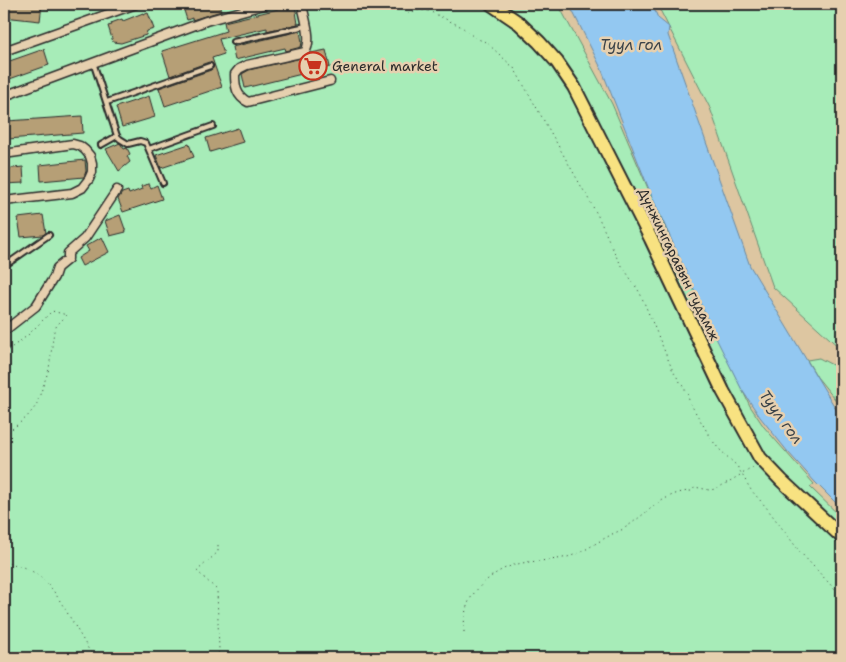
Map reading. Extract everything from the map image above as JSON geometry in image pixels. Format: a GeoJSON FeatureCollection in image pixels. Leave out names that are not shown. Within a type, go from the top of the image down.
{"type":"FeatureCollection","features":[{"type":"Feature","properties":{"kind":"main road","name":"Дүнжингаравын гудамж"},"geometry":{"type":"LineString","coordinates":[[491,4],[511,16],[529,32],[557,62],[570,80],[643,223],[723,391],[763,462],[842,537]]}},
{"type":"Feature","properties":{"kind":"street"},"geometry":{"type":"LineString","coordinates":[[4,51],[136,4]]}},
{"type":"Feature","properties":{"kind":"street"},"geometry":{"type":"LineString","coordinates":[[4,96],[212,18],[267,4]]}},
{"type":"Feature","properties":{"kind":"street"},"geometry":{"type":"LineString","coordinates":[[302,4],[308,44],[305,52],[247,65],[239,69],[235,74],[237,92],[241,98],[248,102],[330,81]]}},
{"type":"Feature","properties":{"kind":"street"},"geometry":{"type":"LineString","coordinates":[[4,154],[73,144],[85,150],[92,163],[92,172],[82,188],[72,193],[4,201]]}},
{"type":"Feature","properties":{"kind":"street"},"geometry":{"type":"LineString","coordinates":[[4,331],[36,306],[54,277],[57,268],[68,259],[68,253],[85,238],[116,190]]}},
{"type":"Feature","properties":{"kind":"lane"},"geometry":{"type":"LineString","coordinates":[[233,42],[306,26]]}},
{"type":"Feature","properties":{"kind":"lane"},"geometry":{"type":"LineString","coordinates":[[93,62],[117,136],[128,144],[143,141],[149,149],[163,183]]}},
{"type":"Feature","properties":{"kind":"lane"},"geometry":{"type":"LineString","coordinates":[[107,102],[210,66]]}},
{"type":"Feature","properties":{"kind":"lane"},"geometry":{"type":"LineString","coordinates":[[149,149],[213,126]]}},
{"type":"Feature","properties":{"kind":"lane"},"geometry":{"type":"LineString","coordinates":[[101,145],[117,136]]}},
{"type":"Feature","properties":{"kind":"lane"},"geometry":{"type":"LineString","coordinates":[[4,264],[10,262],[49,235]]}},
{"type":"Feature","properties":{"kind":"path"},"geometry":{"type":"LineString","coordinates":[[408,13],[419,10],[429,11],[462,27],[475,38],[486,42],[514,68],[597,214],[617,258],[640,293],[673,371],[712,440],[737,466],[751,490],[800,552],[842,597]]}},
{"type":"Feature","properties":{"kind":"path"},"geometry":{"type":"LineString","coordinates":[[4,353],[28,336],[52,311],[67,315],[54,331],[49,369],[36,406],[26,418],[4,435]]}},
{"type":"Feature","properties":{"kind":"path"},"geometry":{"type":"LineString","coordinates":[[464,632],[464,612],[468,602],[474,593],[497,573],[520,563],[558,559],[579,553],[623,529],[645,512],[678,492],[692,491],[695,487],[709,490],[716,489],[763,462]]}},
{"type":"Feature","properties":{"kind":"path"},"geometry":{"type":"LineString","coordinates":[[217,658],[219,650],[217,590],[197,571],[218,552],[218,542]]}},
{"type":"Feature","properties":{"kind":"path"},"geometry":{"type":"LineString","coordinates":[[4,562],[36,574],[52,587],[94,658]]}},
{"type":"Feature","properties":{"kind":"green space"},"geometry":{"type":"Polygon","coordinates":[[[4,4],[558,4],[612,104],[673,247],[750,406],[764,427],[814,484],[810,487],[842,518],[842,658],[4,658],[4,4]]]}},
{"type":"Feature","properties":{"kind":"green space"},"geometry":{"type":"Polygon","coordinates":[[[657,4],[842,4],[842,350],[773,287],[710,108],[657,4]]]}},
{"type":"Feature","properties":{"kind":"green space"},"geometry":{"type":"Polygon","coordinates":[[[819,358],[842,370],[842,408],[817,377],[807,360],[819,358]]]}},
{"type":"Feature","properties":{"kind":"water","name":"Туул гол"},"geometry":{"type":"Polygon","coordinates":[[[569,4],[652,4],[658,18],[669,27],[668,35],[750,266],[842,419],[842,509],[788,452],[760,417],[742,390],[716,338],[652,197],[601,68],[569,4]]]}},
{"type":"Feature","properties":{"kind":"building"},"geometry":{"type":"Polygon","coordinates":[[[4,4],[42,4],[40,21],[4,17],[4,4]]]}},
{"type":"Feature","properties":{"kind":"building"},"geometry":{"type":"Polygon","coordinates":[[[182,4],[219,4],[221,11],[187,20],[182,4]]]}},
{"type":"Feature","properties":{"kind":"building"},"geometry":{"type":"Polygon","coordinates":[[[295,5],[298,24],[267,31],[267,28],[219,39],[224,54],[212,58],[222,87],[165,106],[159,88],[211,70],[214,66],[209,62],[170,76],[162,51],[226,31],[224,22],[295,5]]]}},
{"type":"Feature","properties":{"kind":"building"},"geometry":{"type":"Polygon","coordinates":[[[143,13],[143,15],[148,13],[154,29],[147,31],[146,35],[121,43],[113,42],[108,26],[112,25],[111,23],[122,19],[123,21],[143,13]]]}},
{"type":"Feature","properties":{"kind":"building"},"geometry":{"type":"Polygon","coordinates":[[[300,31],[301,47],[286,51],[285,48],[235,60],[232,47],[300,31]]]}},
{"type":"Feature","properties":{"kind":"building"},"geometry":{"type":"Polygon","coordinates":[[[44,49],[49,65],[4,81],[4,63],[44,49]]]}},
{"type":"Feature","properties":{"kind":"building"},"geometry":{"type":"Polygon","coordinates":[[[326,50],[330,67],[245,88],[242,74],[249,70],[306,57],[311,53],[326,50]]]}},
{"type":"Feature","properties":{"kind":"building"},"geometry":{"type":"Polygon","coordinates":[[[149,96],[155,117],[122,127],[116,107],[149,96]]]}},
{"type":"Feature","properties":{"kind":"building"},"geometry":{"type":"Polygon","coordinates":[[[82,116],[83,133],[8,139],[7,121],[82,116]]]}},
{"type":"Feature","properties":{"kind":"building"},"geometry":{"type":"Polygon","coordinates":[[[238,128],[243,142],[210,152],[206,138],[238,128]]]}},
{"type":"Feature","properties":{"kind":"building"},"geometry":{"type":"Polygon","coordinates":[[[120,143],[124,149],[127,148],[130,154],[127,156],[130,162],[119,171],[106,149],[120,143]]]}},
{"type":"Feature","properties":{"kind":"building"},"geometry":{"type":"Polygon","coordinates":[[[189,144],[194,157],[161,168],[156,155],[189,144]]]}},
{"type":"Feature","properties":{"kind":"building"},"geometry":{"type":"Polygon","coordinates":[[[85,160],[86,171],[84,177],[41,181],[40,165],[85,160]]]}},
{"type":"Feature","properties":{"kind":"building"},"geometry":{"type":"Polygon","coordinates":[[[23,167],[24,183],[4,184],[4,169],[23,167]]]}},
{"type":"Feature","properties":{"kind":"building"},"geometry":{"type":"Polygon","coordinates":[[[149,184],[151,188],[157,185],[162,199],[123,212],[118,199],[122,193],[128,191],[129,194],[142,189],[141,186],[149,184]]]}},
{"type":"Feature","properties":{"kind":"building"},"geometry":{"type":"Polygon","coordinates":[[[43,215],[46,233],[43,235],[21,237],[18,218],[43,215]]]}},
{"type":"Feature","properties":{"kind":"building"},"geometry":{"type":"Polygon","coordinates":[[[120,215],[126,232],[110,236],[105,221],[120,215]]]}},
{"type":"Feature","properties":{"kind":"building"},"geometry":{"type":"Polygon","coordinates":[[[102,237],[109,252],[82,266],[78,258],[89,251],[86,246],[102,237]]]}},
{"type":"Feature","properties":{"kind":"place","name":"General market"},"geometry":{"type":"Point","coordinates":[313,66]}}]}
